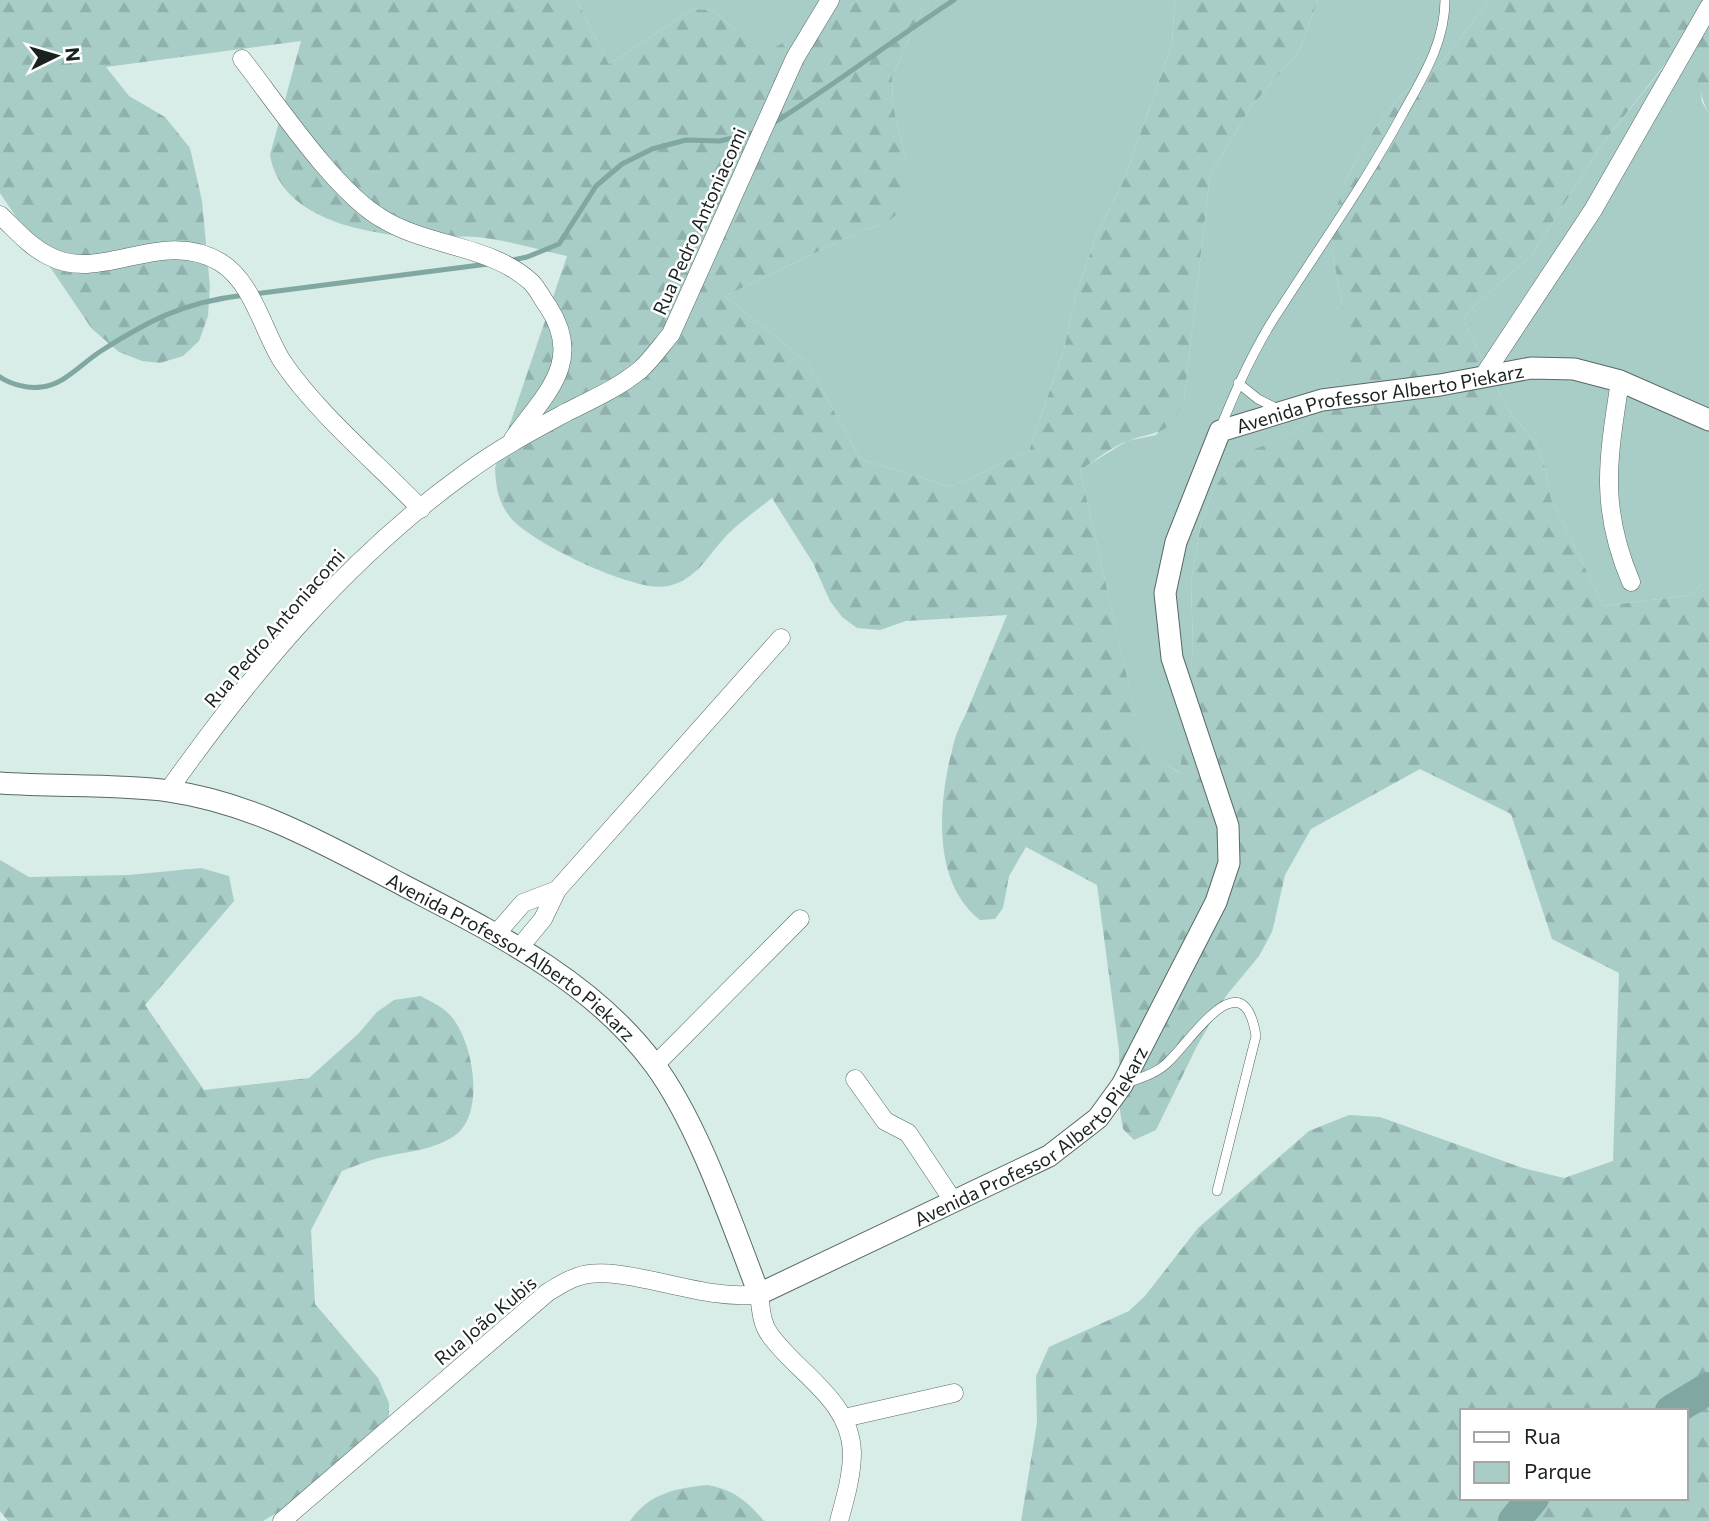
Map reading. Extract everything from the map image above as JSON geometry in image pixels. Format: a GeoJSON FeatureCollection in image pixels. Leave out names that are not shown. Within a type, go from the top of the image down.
{"type":"FeatureCollection","features":[{"type":"Feature","properties":{"kind":"street","name":"Rua Pedro Antoniacomi"},"geometry":{"type":"LineString","coordinates":[[168,791],[203,741],[325,595],[368,553],[465,473],[511,442],[604,393],[640,369],[671,334],[795,58],[830,0]]}},
{"type":"Feature","properties":{"kind":"street"},"geometry":{"type":"LineString","coordinates":[[1484,375],[1593,210],[1709,7]]}},
{"type":"Feature","properties":{"kind":"street"},"geometry":{"type":"LineString","coordinates":[[242,59],[354,198],[380,218],[411,233],[509,266],[533,284],[554,316],[565,352],[553,383],[511,442]]}},
{"type":"Feature","properties":{"kind":"street"},"geometry":{"type":"LineString","coordinates":[[0,215],[49,257],[74,264],[102,262],[162,249],[193,251],[221,263],[241,283],[283,361],[319,405],[421,509]]}},
{"type":"Feature","properties":{"kind":"street","name":"Avenida Professor Alberto Piekarz"},"geometry":{"type":"LineString","coordinates":[[0,783],[168,791],[244,808],[312,837],[519,948],[593,1000],[630,1034],[655,1065],[682,1111],[759,1294],[1049,1157],[1098,1118],[1122,1085],[1216,902],[1229,863],[1228,826],[1172,657],[1166,593],[1176,542],[1220,430],[1280,410],[1322,400],[1440,385],[1531,368],[1574,369],[1620,382],[1709,420]]}},
{"type":"Feature","properties":{"kind":"street"},"geometry":{"type":"LineString","coordinates":[[1620,382],[1607,461],[1608,508],[1618,552],[1631,582]]}},
{"type":"Feature","properties":{"kind":"street"},"geometry":{"type":"LineString","coordinates":[[519,948],[543,919],[557,890],[781,638]]}},
{"type":"Feature","properties":{"kind":"street"},"geometry":{"type":"LineString","coordinates":[[496,934],[523,903],[557,890]]}},
{"type":"Feature","properties":{"kind":"street"},"geometry":{"type":"LineString","coordinates":[[655,1065],[800,919]]}},
{"type":"Feature","properties":{"kind":"street"},"geometry":{"type":"LineString","coordinates":[[855,1079],[886,1121],[908,1133],[954,1202]]}},
{"type":"Feature","properties":{"kind":"street","name":"Rua João Kubis"},"geometry":{"type":"LineString","coordinates":[[282,1521],[548,1292],[578,1276],[611,1273],[735,1298],[759,1294]]}},
{"type":"Feature","properties":{"kind":"street"},"geometry":{"type":"LineString","coordinates":[[759,1294],[762,1319],[769,1335],[826,1394],[844,1418],[852,1451],[849,1481],[839,1521]]}},
{"type":"Feature","properties":{"kind":"street"},"geometry":{"type":"LineString","coordinates":[[844,1418],[954,1393]]}},
{"type":"Feature","properties":{"kind":"lane"},"geometry":{"type":"LineString","coordinates":[[1220,430],[1238,383],[1281,307],[1377,161],[1425,72],[1445,21],[1445,0]]}},
{"type":"Feature","properties":{"kind":"lane"},"geometry":{"type":"LineString","coordinates":[[1238,383],[1258,399],[1280,410]]}},
{"type":"Feature","properties":{"kind":"lane"},"geometry":{"type":"LineString","coordinates":[[1122,1085],[1165,1066],[1219,1006],[1234,1002],[1247,1008],[1256,1036],[1217,1191]]}},
{"type":"Feature","properties":{"kind":"green space"},"geometry":{"type":"Polygon","coordinates":[[[0,0],[577,0],[609,64],[693,9],[712,10],[733,28],[772,49],[859,0],[938,0],[923,9],[892,77],[893,105],[906,162],[907,187],[897,214],[886,223],[859,232],[725,296],[808,363],[860,459],[951,487],[1029,451],[1064,349],[1075,298],[1097,233],[1124,180],[1172,44],[1175,0],[1318,0],[1299,51],[1250,108],[1210,175],[1184,401],[1178,413],[1162,430],[1122,443],[1080,470],[1144,752],[1180,773],[1193,649],[1191,582],[1201,523],[1213,490],[1224,474],[1253,450],[1289,435],[1342,390],[1342,304],[1332,251],[1334,216],[1345,181],[1375,128],[1403,93],[1439,65],[1490,0],[1709,0],[1709,114],[1684,40],[1600,147],[1532,255],[1476,304],[1463,320],[1507,408],[1536,444],[1545,467],[1551,499],[1604,606],[1690,595],[1709,578],[1709,1521],[1021,1521],[1037,1423],[1036,1376],[1049,1347],[1129,1311],[1145,1296],[1198,1228],[1309,1131],[1349,1115],[1380,1117],[1523,1168],[1564,1178],[1613,1161],[1619,973],[1552,939],[1511,814],[1420,769],[1311,829],[1285,875],[1272,932],[1259,956],[1226,996],[1197,1046],[1156,1130],[1134,1140],[1123,1129],[1120,1111],[1119,1050],[1097,885],[1026,847],[1009,876],[1003,908],[995,919],[980,920],[964,903],[952,883],[945,860],[942,810],[949,761],[958,730],[1007,615],[906,621],[880,630],[857,628],[842,617],[830,601],[813,563],[772,498],[727,535],[695,572],[668,586],[633,582],[584,564],[521,527],[510,517],[500,500],[495,468],[567,256],[488,238],[406,236],[357,228],[310,210],[291,196],[278,178],[270,155],[301,41],[106,67],[129,96],[165,117],[190,148],[202,201],[210,287],[208,316],[199,341],[183,356],[160,363],[142,361],[119,352],[92,329],[0,193],[0,0]]]}},
{"type":"Feature","properties":{"kind":"green space"},"geometry":{"type":"Polygon","coordinates":[[[577,0],[859,0],[772,50],[733,28],[712,10],[693,9],[609,64],[577,0]]]}},
{"type":"Feature","properties":{"kind":"green space"},"geometry":{"type":"Polygon","coordinates":[[[938,0],[1175,0],[1172,44],[1124,180],[1097,233],[1075,298],[1064,349],[1029,451],[951,487],[860,459],[808,363],[725,296],[859,232],[886,223],[906,162],[893,105],[892,77],[923,9],[938,0]]]}},
{"type":"Feature","properties":{"kind":"green space"},"geometry":{"type":"Polygon","coordinates":[[[1318,0],[1490,0],[1439,65],[1403,93],[1375,128],[1345,181],[1332,251],[1342,304],[1342,390],[1289,435],[1253,451],[1224,474],[1213,490],[1201,523],[1191,582],[1193,649],[1181,773],[1144,753],[1080,470],[1127,441],[1156,435],[1184,401],[1210,175],[1250,108],[1299,51],[1318,0]]]}},
{"type":"Feature","properties":{"kind":"green space"},"geometry":{"type":"Polygon","coordinates":[[[1685,40],[1698,74],[1702,102],[1709,114],[1709,578],[1690,595],[1604,606],[1551,499],[1545,467],[1536,444],[1507,408],[1463,320],[1476,304],[1532,255],[1600,147],[1685,40]]]}},
{"type":"Feature","properties":{"kind":"green space"},"geometry":{"type":"Polygon","coordinates":[[[0,860],[29,877],[129,875],[201,868],[229,876],[234,901],[145,1005],[204,1090],[309,1078],[358,1034],[377,1012],[394,1000],[421,996],[448,1013],[464,1039],[470,1056],[473,1094],[471,1111],[464,1126],[454,1136],[437,1145],[378,1158],[342,1171],[311,1230],[315,1304],[378,1378],[389,1403],[389,1415],[380,1439],[328,1482],[263,1521],[8,1521],[0,1511],[0,860]]]}},
{"type":"Feature","properties":{"kind":"green space"},"geometry":{"type":"Polygon","coordinates":[[[708,1485],[739,1497],[764,1521],[630,1521],[655,1498],[685,1488],[708,1485]]]}},
{"type":"Feature","properties":{"kind":"waterway"},"geometry":{"type":"LineString","coordinates":[[772,124],[954,0]]}},
{"type":"Feature","properties":{"kind":"waterway"},"geometry":{"type":"LineString","coordinates":[[508,261],[527,257],[559,244],[596,186],[622,164],[652,149],[686,140],[720,141],[757,132]]}},
{"type":"Feature","properties":{"kind":"waterway"},"geometry":{"type":"LineString","coordinates":[[254,294],[488,264]]}},
{"type":"Feature","properties":{"kind":"waterway"},"geometry":{"type":"LineString","coordinates":[[0,377],[25,387],[49,385],[65,378],[94,356],[153,321],[186,307],[245,295]]}},
{"type":"Feature","properties":{"kind":"waterway"},"geometry":{"type":"LineString","coordinates":[[1674,1409],[1709,1388]]}},
{"type":"Feature","properties":{"kind":"waterway"},"geometry":{"type":"LineString","coordinates":[[1514,1521],[1531,1500]]}}]}
